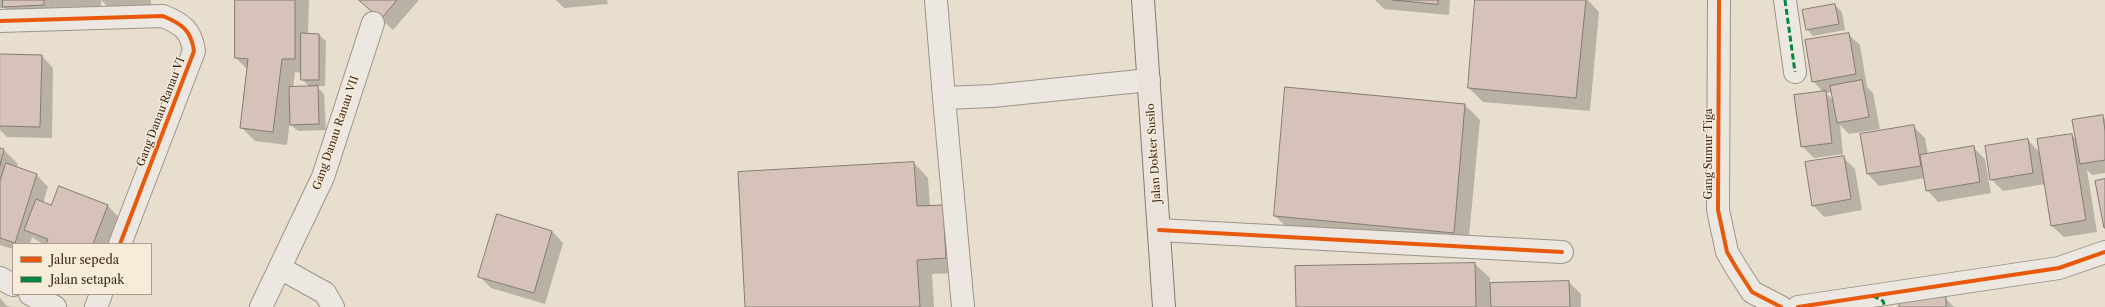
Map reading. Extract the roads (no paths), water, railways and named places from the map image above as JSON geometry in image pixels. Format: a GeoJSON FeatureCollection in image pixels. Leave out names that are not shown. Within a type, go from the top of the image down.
{"type":"FeatureCollection","features":[{"type":"Feature","properties":{"kind":"main road","name":"Jalan Dokter Susilo"},"geometry":{"type":"LineString","coordinates":[[1143,0],[1164,307]]}},
{"type":"Feature","properties":{"kind":"street"},"geometry":{"type":"LineString","coordinates":[[936,0],[963,307]]}},
{"type":"Feature","properties":{"kind":"street","name":"Gang Sumur Tiga"},"geometry":{"type":"LineString","coordinates":[[1718,0],[1718,210],[1727,252],[1737,269],[1752,292],[1781,307]]}},
{"type":"Feature","properties":{"kind":"street"},"geometry":{"type":"LineString","coordinates":[[1785,0],[1795,72]]}},
{"type":"Feature","properties":{"kind":"street","name":"Gang Danau Ranau VI"},"geometry":{"type":"LineString","coordinates":[[0,20],[164,16],[181,24],[192,39],[194,51],[120,243]]}},
{"type":"Feature","properties":{"kind":"street","name":"Gang Danau Ranau VII"},"geometry":{"type":"LineString","coordinates":[[261,307],[323,177],[373,23]]}},
{"type":"Feature","properties":{"kind":"street"},"geometry":{"type":"LineString","coordinates":[[944,98],[992,96],[1149,80]]}},
{"type":"Feature","properties":{"kind":"street"},"geometry":{"type":"LineString","coordinates":[[1159,230],[1562,252]]}},
{"type":"Feature","properties":{"kind":"street"},"geometry":{"type":"LineString","coordinates":[[1798,307],[1879,302],[2059,268],[2105,252]]}},
{"type":"Feature","properties":{"kind":"street"},"geometry":{"type":"LineString","coordinates":[[280,268],[325,293],[333,307]]}},
{"type":"Feature","properties":{"kind":"street"},"geometry":{"type":"LineString","coordinates":[[0,278],[12,284]]}},
{"type":"Feature","properties":{"kind":"street"},"geometry":{"type":"LineString","coordinates":[[32,295],[55,307]]}},
{"type":"Feature","properties":{"kind":"street"},"geometry":{"type":"LineString","coordinates":[[96,307],[101,295]]}}]}
